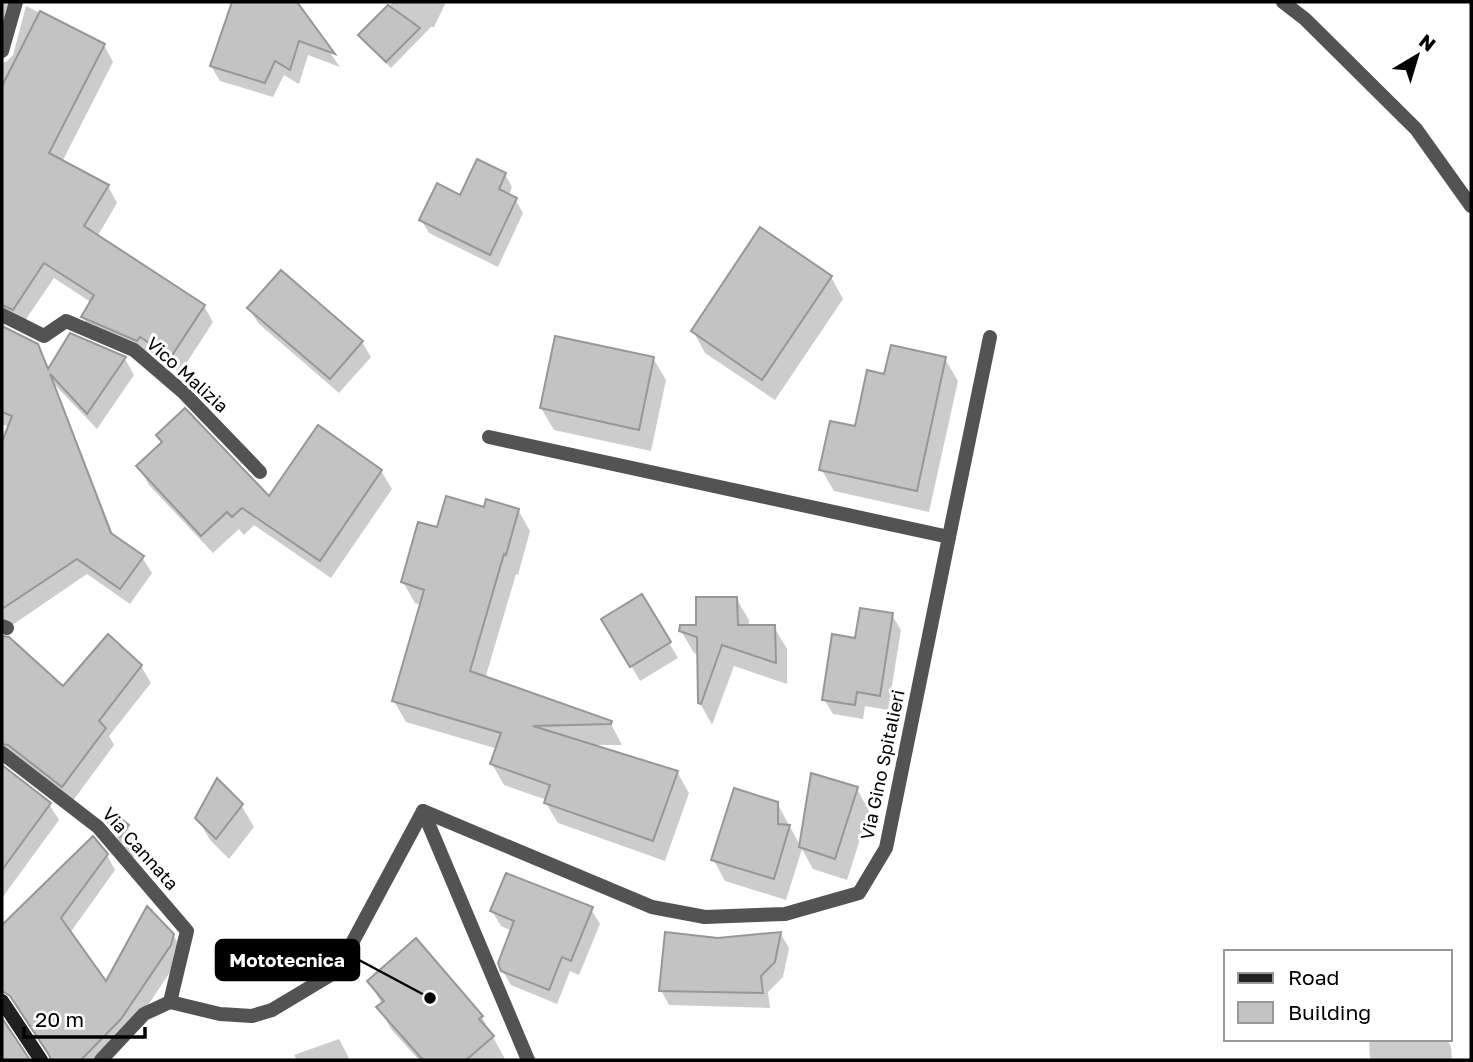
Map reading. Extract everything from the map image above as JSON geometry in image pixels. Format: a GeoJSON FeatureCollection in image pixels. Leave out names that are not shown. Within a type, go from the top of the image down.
{"type":"FeatureCollection","features":[{"type":"Feature","properties":{"kind":"main road"},"geometry":{"type":"LineString","coordinates":[[2,1001],[41,1060]]}},
{"type":"Feature","properties":{"kind":"street"},"geometry":{"type":"LineString","coordinates":[[2,51],[16,2]]}},
{"type":"Feature","properties":{"kind":"street"},"geometry":{"type":"LineString","coordinates":[[1283,2],[1305,19],[1416,129],[1471,206]]}},
{"type":"Feature","properties":{"kind":"street","name":"Vico Malizia"},"geometry":{"type":"LineString","coordinates":[[2,315],[44,336],[66,321],[134,350],[183,392],[260,472]]}},
{"type":"Feature","properties":{"kind":"street","name":"Via Gino Spitalieri"},"geometry":{"type":"LineString","coordinates":[[423,811],[652,907],[705,917],[785,914],[859,893],[886,848],[990,337]]}},
{"type":"Feature","properties":{"kind":"street"},"geometry":{"type":"LineString","coordinates":[[489,437],[949,537]]}},
{"type":"Feature","properties":{"kind":"street","name":"Via Cannata"},"geometry":{"type":"LineString","coordinates":[[2,753],[98,827],[187,931],[170,1002]]}},
{"type":"Feature","properties":{"kind":"street"},"geometry":{"type":"LineString","coordinates":[[101,1060],[144,1014],[170,1002],[220,1014],[252,1016],[272,1010],[337,971],[423,811]]}},
{"type":"Feature","properties":{"kind":"street"},"geometry":{"type":"LineString","coordinates":[[423,811],[528,1060]]}},
{"type":"Feature","properties":{"kind":"building"},"geometry":{"type":"Polygon","coordinates":[[[232,2],[297,2],[335,54],[299,41],[290,70],[275,61],[265,83],[210,66],[232,2]]]}},
{"type":"Feature","properties":{"kind":"building"},"geometry":{"type":"Polygon","coordinates":[[[388,5],[420,28],[386,62],[358,35],[388,5]]]}},
{"type":"Feature","properties":{"kind":"building"},"geometry":{"type":"Polygon","coordinates":[[[40,11],[105,44],[49,153],[109,185],[84,226],[205,305],[171,357],[140,337],[137,341],[81,317],[94,295],[44,263],[13,310],[2,305],[2,86],[40,11]]]}},
{"type":"Feature","properties":{"kind":"building"},"geometry":{"type":"Polygon","coordinates":[[[477,159],[506,173],[499,189],[517,198],[490,255],[419,220],[437,183],[460,195],[477,159]]]}},
{"type":"Feature","properties":{"kind":"building"},"geometry":{"type":"Polygon","coordinates":[[[760,227],[832,276],[762,380],[691,331],[760,227]]]}},
{"type":"Feature","properties":{"kind":"building"},"geometry":{"type":"Polygon","coordinates":[[[281,270],[363,341],[330,379],[247,308],[281,270]]]}},
{"type":"Feature","properties":{"kind":"building"},"geometry":{"type":"Polygon","coordinates":[[[2,326],[38,344],[48,369],[70,333],[126,357],[87,414],[50,374],[111,533],[144,556],[120,589],[77,559],[2,609],[2,442],[12,416],[2,412],[2,326]]]}},
{"type":"Feature","properties":{"kind":"building"},"geometry":{"type":"Polygon","coordinates":[[[555,336],[654,357],[639,430],[540,408],[555,336]]]}},
{"type":"Feature","properties":{"kind":"building"},"geometry":{"type":"Polygon","coordinates":[[[891,345],[946,357],[917,491],[819,470],[830,421],[855,426],[867,370],[884,374],[891,345]]]}},
{"type":"Feature","properties":{"kind":"building"},"geometry":{"type":"Polygon","coordinates":[[[185,408],[269,496],[318,425],[382,470],[320,561],[242,508],[232,517],[227,512],[201,536],[136,466],[162,442],[156,435],[185,408]]]}},
{"type":"Feature","properties":{"kind":"building"},"geometry":{"type":"Polygon","coordinates":[[[446,496],[484,507],[486,499],[519,509],[470,671],[612,721],[611,724],[533,726],[678,771],[653,841],[544,803],[550,785],[490,764],[501,733],[392,701],[424,590],[401,582],[418,522],[437,527],[446,496]]]}},
{"type":"Feature","properties":{"kind":"building"},"geometry":{"type":"Polygon","coordinates":[[[642,594],[671,642],[630,667],[601,619],[642,594]]]}},
{"type":"Feature","properties":{"kind":"building"},"geometry":{"type":"Polygon","coordinates":[[[696,597],[737,597],[738,625],[775,625],[776,663],[722,645],[701,704],[698,703],[697,637],[679,631],[680,625],[696,625],[696,597]]]}},
{"type":"Feature","properties":{"kind":"building"},"geometry":{"type":"Polygon","coordinates":[[[860,608],[893,613],[880,696],[857,692],[855,705],[822,700],[832,634],[855,638],[860,608]]]}},
{"type":"Feature","properties":{"kind":"building"},"geometry":{"type":"Polygon","coordinates":[[[108,634],[142,665],[99,721],[106,728],[62,787],[8,745],[2,744],[2,636],[9,637],[63,686],[108,634]]]}},
{"type":"Feature","properties":{"kind":"building"},"geometry":{"type":"Polygon","coordinates":[[[2,765],[51,803],[2,870],[2,765]]]}},
{"type":"Feature","properties":{"kind":"building"},"geometry":{"type":"Polygon","coordinates":[[[811,773],[858,787],[835,859],[799,847],[811,773]]]}},
{"type":"Feature","properties":{"kind":"building"},"geometry":{"type":"Polygon","coordinates":[[[217,778],[243,804],[216,839],[195,818],[217,778]]]}},
{"type":"Feature","properties":{"kind":"building"},"geometry":{"type":"Polygon","coordinates":[[[734,788],[778,802],[778,824],[790,825],[774,879],[711,860],[734,788]]]}},
{"type":"Feature","properties":{"kind":"building"},"geometry":{"type":"Polygon","coordinates":[[[115,814],[129,825],[120,837],[107,822],[115,814]]]}},
{"type":"Feature","properties":{"kind":"building"},"geometry":{"type":"Polygon","coordinates":[[[93,836],[108,854],[61,918],[106,981],[147,906],[174,934],[171,945],[121,1019],[81,1060],[51,1060],[10,996],[2,991],[2,925],[93,836]]]}},
{"type":"Feature","properties":{"kind":"building"},"geometry":{"type":"Polygon","coordinates":[[[506,873],[593,907],[571,961],[562,957],[549,990],[501,971],[498,963],[514,921],[490,911],[506,873]]]}},
{"type":"Feature","properties":{"kind":"building"},"geometry":{"type":"Polygon","coordinates":[[[665,932],[718,938],[781,932],[775,962],[761,976],[763,993],[659,991],[665,932]]]}},
{"type":"Feature","properties":{"kind":"building"},"geometry":{"type":"Polygon","coordinates":[[[416,938],[483,1016],[479,1019],[494,1036],[466,1060],[423,1060],[376,1007],[384,1001],[367,981],[416,938]]]}},
{"type":"Feature","properties":{"kind":"building"},"geometry":{"type":"Polygon","coordinates":[[[2,1018],[30,1060],[2,1060],[2,1018]]]}},
{"type":"Feature","properties":{"kind":"place","name":"Mototecnica"},"geometry":{"type":"Point","coordinates":[430,998]}}]}
